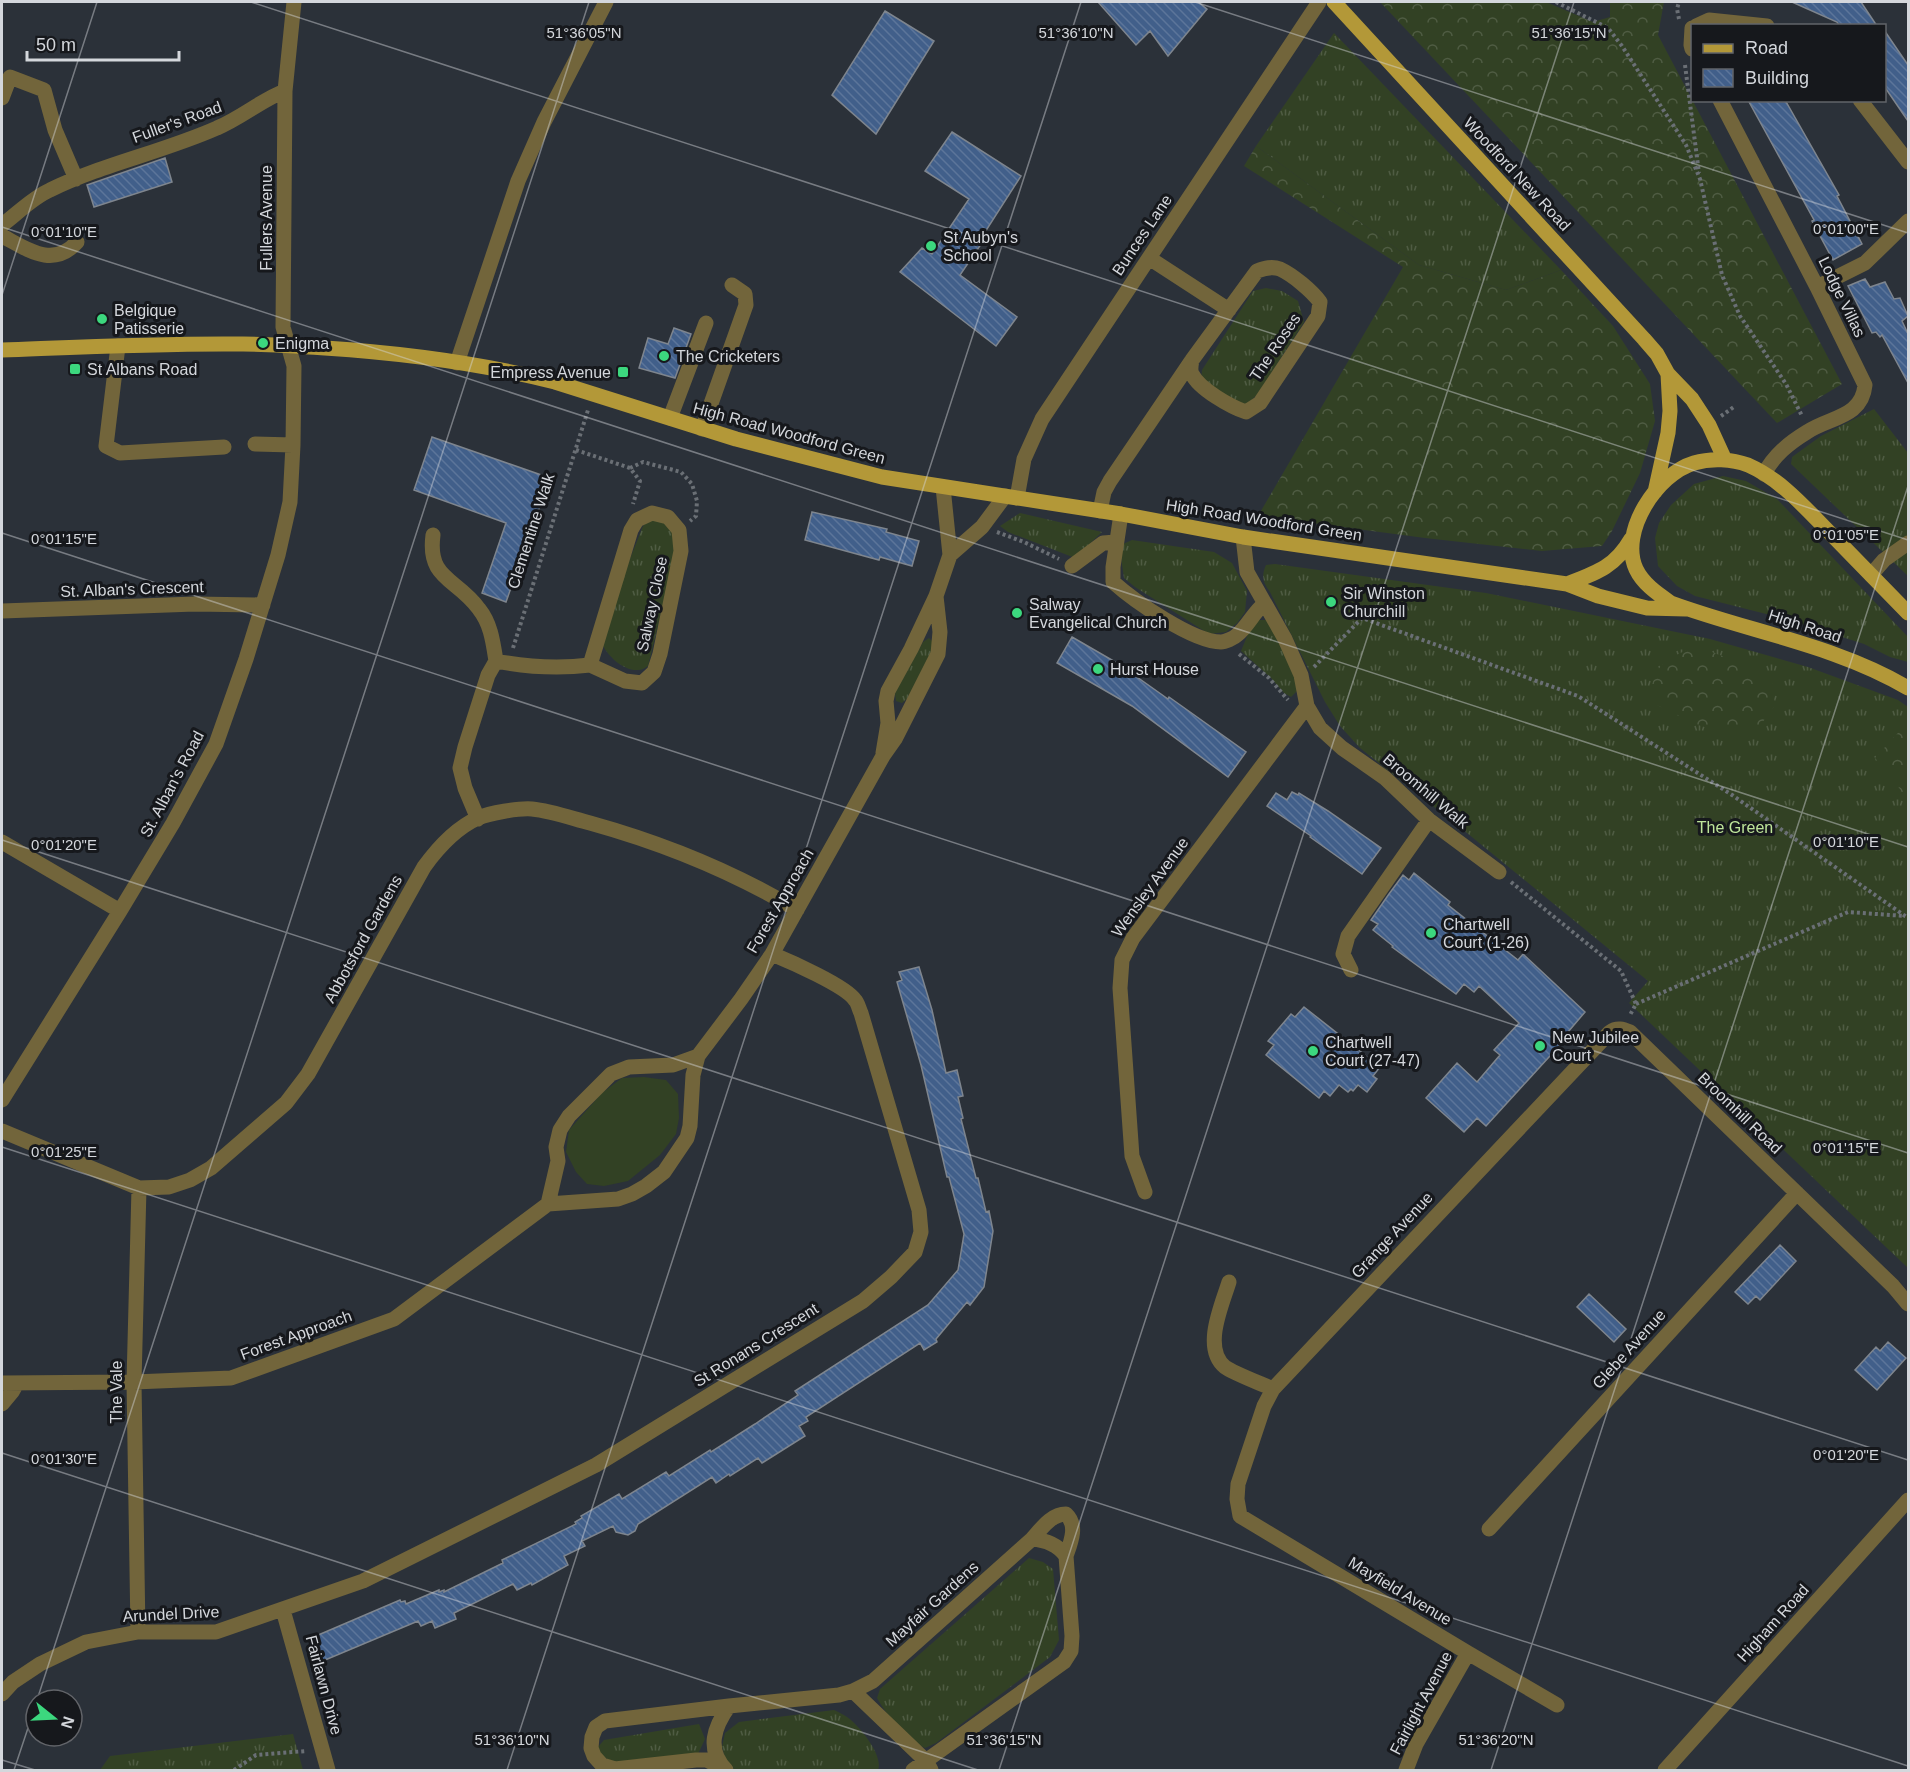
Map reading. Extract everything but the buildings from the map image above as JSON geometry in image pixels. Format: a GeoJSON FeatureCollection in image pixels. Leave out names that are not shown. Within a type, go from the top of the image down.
{"type":"FeatureCollection","features":[{"type":"Feature","properties":{"kind":"main road","name":"Woodford New Road"},"geometry":{"type":"LineString","coordinates":[[1334,2],[1644,339],[1668,374],[1692,399],[1725,460]]}},
{"type":"Feature","properties":{"kind":"main road","name":"High Road Woodford Green"},"geometry":{"type":"LineString","coordinates":[[2,350],[118,346],[288,345],[380,352],[457,363],[555,382],[702,429],[802,458],[882,477],[1121,514],[1242,537],[1567,584],[1598,596],[1647,608],[1686,609]]}},
{"type":"Feature","properties":{"kind":"main road"},"geometry":{"type":"LineString","coordinates":[[1655,492],[1668,433],[1670,411],[1668,374]]}},
{"type":"Feature","properties":{"kind":"main road"},"geometry":{"type":"LineString","coordinates":[[1686,609],[1658,595],[1643,580],[1636,569],[1631,539],[1646,506],[1667,480],[1693,464],[1725,460],[1748,465],[1794,496],[1908,613]]}},
{"type":"Feature","properties":{"kind":"main road","name":"High Road Woodford Green"},"geometry":{"type":"LineString","coordinates":[[1567,584],[1599,572],[1615,561],[1631,539]]}},
{"type":"Feature","properties":{"kind":"main road","name":"High Road"},"geometry":{"type":"LineString","coordinates":[[1686,609],[1827,652],[1905,684]]}},
{"type":"Feature","properties":{"kind":"street"},"geometry":{"type":"LineString","coordinates":[[285,91],[294,2]]}},
{"type":"Feature","properties":{"kind":"street"},"geometry":{"type":"LineString","coordinates":[[457,363],[518,181],[544,122],[606,2]]}},
{"type":"Feature","properties":{"kind":"street","name":"Bunces Lane"},"geometry":{"type":"LineString","coordinates":[[1011,497],[1035,431],[1319,2]]}},
{"type":"Feature","properties":{"kind":"street"},"geometry":{"type":"LineString","coordinates":[[1696,24],[1709,20],[1748,24]]}},
{"type":"Feature","properties":{"kind":"street"},"geometry":{"type":"LineString","coordinates":[[1688,52],[1690,26]]}},
{"type":"Feature","properties":{"kind":"street"},"geometry":{"type":"LineString","coordinates":[[2,98],[10,77],[44,90],[56,130],[76,179]]}},
{"type":"Feature","properties":{"kind":"street","name":"Fuller's Road"},"geometry":{"type":"LineString","coordinates":[[2,225],[47,191],[215,129],[240,117],[273,95],[285,91]]}},
{"type":"Feature","properties":{"kind":"street","name":"Fullers Avenue"},"geometry":{"type":"LineString","coordinates":[[285,91],[283,327],[288,345]]}},
{"type":"Feature","properties":{"kind":"street","name":"Lodge Villas"},"geometry":{"type":"LineString","coordinates":[[1721,102],[1817,286],[1865,385],[1864,396],[1850,413],[1809,430],[1780,451],[1764,474]]}},
{"type":"Feature","properties":{"kind":"street"},"geometry":{"type":"LineString","coordinates":[[1862,102],[1908,162]]}},
{"type":"Feature","properties":{"kind":"street"},"geometry":{"type":"LineString","coordinates":[[1817,286],[1865,263],[1908,221]]}},
{"type":"Feature","properties":{"kind":"street"},"geometry":{"type":"LineString","coordinates":[[2,236],[41,256],[63,252],[77,242]]}},
{"type":"Feature","properties":{"kind":"street"},"geometry":{"type":"LineString","coordinates":[[1149,258],[1229,310]]}},
{"type":"Feature","properties":{"kind":"street","name":"The Roses"},"geometry":{"type":"LineString","coordinates":[[1100,511],[1104,492],[1110,481],[1192,360],[1257,271],[1267,267],[1280,269],[1312,291],[1320,302],[1318,316],[1312,326],[1260,403],[1246,412],[1233,408],[1198,383],[1191,373],[1192,360]]}},
{"type":"Feature","properties":{"kind":"street"},"geometry":{"type":"LineString","coordinates":[[702,429],[746,305],[745,294],[732,285]]}},
{"type":"Feature","properties":{"kind":"street"},"geometry":{"type":"LineString","coordinates":[[670,418],[705,323]]}},
{"type":"Feature","properties":{"kind":"street","name":"St. Alban's Road"},"geometry":{"type":"LineString","coordinates":[[2,1100],[173,823],[216,744],[264,605],[290,502],[294,366],[288,345]]}},
{"type":"Feature","properties":{"kind":"street"},"geometry":{"type":"LineString","coordinates":[[118,346],[106,446],[120,453],[224,447]]}},
{"type":"Feature","properties":{"kind":"street"},"geometry":{"type":"LineString","coordinates":[[255,444],[293,445]]}},
{"type":"Feature","properties":{"kind":"street","name":"Forest Approach"},"geometry":{"type":"LineString","coordinates":[[883,756],[888,723],[886,701],[888,691],[936,596],[950,555],[943,487]]}},
{"type":"Feature","properties":{"kind":"street","name":"Forest Approach"},"geometry":{"type":"LineString","coordinates":[[950,555],[1011,497]]}},
{"type":"Feature","properties":{"kind":"street"},"geometry":{"type":"LineString","coordinates":[[590,665],[632,530],[638,520],[652,513],[668,517],[679,530]]}},
{"type":"Feature","properties":{"kind":"street"},"geometry":{"type":"LineString","coordinates":[[1121,514],[1113,582],[1173,625],[1208,640],[1222,642],[1237,636],[1257,609],[1264,604]]}},
{"type":"Feature","properties":{"kind":"street","name":"Salway Close"},"geometry":{"type":"LineString","coordinates":[[502,662],[528,666],[590,665],[625,681],[642,683],[654,672],[660,654],[681,551],[679,530]]}},
{"type":"Feature","properties":{"kind":"street"},"geometry":{"type":"LineString","coordinates":[[433,535],[432,556],[436,567],[478,607],[491,632],[502,662],[488,675],[460,768],[465,788],[478,819]]}},
{"type":"Feature","properties":{"kind":"street","name":"Broomhill Walk"},"geometry":{"type":"LineString","coordinates":[[1242,537],[1247,572],[1285,639],[1301,675],[1304,710],[1342,748],[1385,778],[1430,820],[1498,872]]}},
{"type":"Feature","properties":{"kind":"street"},"geometry":{"type":"LineString","coordinates":[[1072,566],[1103,543],[1116,542]]}},
{"type":"Feature","properties":{"kind":"street"},"geometry":{"type":"LineString","coordinates":[[1871,575],[1884,560],[1908,543]]}},
{"type":"Feature","properties":{"kind":"street","name":"Forest Approach"},"geometry":{"type":"LineString","coordinates":[[2,1404],[12,1392],[9,1383],[134,1382],[231,1378],[394,1319],[548,1204],[618,1199],[646,1186],[664,1172],[687,1138],[690,1126],[693,1075],[698,1056],[772,954],[883,756],[895,739],[938,654],[940,632],[936,596]]}},
{"type":"Feature","properties":{"kind":"street","name":"St. Alban's Crescent"},"geometry":{"type":"LineString","coordinates":[[2,611],[195,604],[264,605]]}},
{"type":"Feature","properties":{"kind":"street","name":"Wensley Avenue"},"geometry":{"type":"LineString","coordinates":[[1145,1192],[1132,1156],[1120,988],[1122,960],[1133,938],[1304,710]]}},
{"type":"Feature","properties":{"kind":"street","name":"Abbotsford Gardens"},"geometry":{"type":"LineString","coordinates":[[2,1131],[140,1188],[169,1187],[190,1180],[211,1168],[286,1103],[308,1074],[423,867],[437,850],[457,832],[478,819],[504,812],[531,809],[633,835],[705,862],[796,910]]}},
{"type":"Feature","properties":{"kind":"street"},"geometry":{"type":"LineString","coordinates":[[1351,970],[1343,954],[1348,936],[1430,820]]}},
{"type":"Feature","properties":{"kind":"street"},"geometry":{"type":"LineString","coordinates":[[2,842],[120,911]]}},
{"type":"Feature","properties":{"kind":"street","name":"St Ronans Crescent"},"geometry":{"type":"LineString","coordinates":[[284,1610],[363,1581],[596,1465],[863,1300],[891,1277],[915,1252],[921,1232],[919,1210],[855,999],[840,988],[794,963],[772,954]]}},
{"type":"Feature","properties":{"kind":"street","name":"Broomhill Road"},"geometry":{"type":"LineString","coordinates":[[1622,1029],[1630,1032],[1893,1286],[1908,1304]]}},
{"type":"Feature","properties":{"kind":"street","name":"Grange Avenue"},"geometry":{"type":"LineString","coordinates":[[1237,1499],[1238,1484],[1264,1406],[1273,1389],[1610,1032],[1622,1029]]}},
{"type":"Feature","properties":{"kind":"street"},"geometry":{"type":"LineString","coordinates":[[548,1204],[558,1161],[556,1148],[560,1130],[569,1116],[611,1074],[629,1067],[673,1065],[698,1056]]}},
{"type":"Feature","properties":{"kind":"street","name":"The Vale"},"geometry":{"type":"LineString","coordinates":[[138,1632],[134,1382],[140,1188]]}},
{"type":"Feature","properties":{"kind":"street","name":"Glebe Avenue"},"geometry":{"type":"LineString","coordinates":[[1489,1529],[1797,1193]]}},
{"type":"Feature","properties":{"kind":"street"},"geometry":{"type":"LineString","coordinates":[[1228,1281],[1213,1338],[1216,1354],[1225,1367],[1273,1389]]}},
{"type":"Feature","properties":{"kind":"street","name":"Mayfield Avenue"},"geometry":{"type":"LineString","coordinates":[[1237,1499],[1240,1516],[1557,1705]]}},
{"type":"Feature","properties":{"kind":"street","name":"Higham Road"},"geometry":{"type":"LineString","coordinates":[[1665,1770],[1908,1500]]}},
{"type":"Feature","properties":{"kind":"street","name":"Mayfair Gardens"},"geometry":{"type":"LineString","coordinates":[[725,1770],[707,1760],[615,1769],[602,1765],[594,1756],[591,1748],[592,1737],[596,1727],[605,1721],[838,1695],[853,1691],[873,1681],[1032,1539],[1053,1517],[1066,1514],[1072,1523],[1073,1530],[1066,1556],[1072,1636],[1071,1651],[1065,1662],[928,1766],[913,1770]]}},
{"type":"Feature","properties":{"kind":"street"},"geometry":{"type":"LineString","coordinates":[[1032,1539],[1043,1540],[1061,1548],[1066,1556]]}},
{"type":"Feature","properties":{"kind":"street","name":"Arundel Drive"},"geometry":{"type":"LineString","coordinates":[[2,1694],[13,1682],[40,1664],[86,1642],[138,1632],[216,1632],[284,1610]]}},
{"type":"Feature","properties":{"kind":"street","name":"Fairlawn Drive"},"geometry":{"type":"LineString","coordinates":[[284,1610],[328,1770]]}},
{"type":"Feature","properties":{"kind":"street","name":"Fairlight Avenue"},"geometry":{"type":"LineString","coordinates":[[1406,1770],[1416,1744],[1468,1653]]}},
{"type":"Feature","properties":{"kind":"street"},"geometry":{"type":"LineString","coordinates":[[853,1691],[928,1766]]}},
{"type":"Feature","properties":{"kind":"street","name":"Mayfair Gardens"},"geometry":{"type":"LineString","coordinates":[[725,1770],[715,1754],[714,1736],[718,1721],[729,1706]]}},
{"type":"Feature","properties":{"kind":"path"},"geometry":{"type":"LineString","coordinates":[[1556,2],[1608,28],[1686,145],[1700,179]]}},
{"type":"Feature","properties":{"kind":"path"},"geometry":{"type":"LineString","coordinates":[[1679,2],[1677,9],[1690,26]]}},
{"type":"Feature","properties":{"kind":"path"},"geometry":{"type":"LineString","coordinates":[[1688,52],[1691,84]]}},
{"type":"Feature","properties":{"kind":"path"},"geometry":{"type":"LineString","coordinates":[[1693,102],[1700,179],[1722,275],[1740,316],[1786,384],[1809,430]]}},
{"type":"Feature","properties":{"kind":"path"},"geometry":{"type":"LineString","coordinates":[[1720,416],[1735,406]]}},
{"type":"Feature","properties":{"kind":"path","name":"Clementine Walk"},"geometry":{"type":"LineString","coordinates":[[502,662],[588,410]]}},
{"type":"Feature","properties":{"kind":"path"},"geometry":{"type":"LineString","coordinates":[[576,450],[630,468],[640,481],[632,508],[638,520]]}},
{"type":"Feature","properties":{"kind":"path"},"geometry":{"type":"LineString","coordinates":[[630,468],[643,462],[681,472],[692,484],[697,501],[696,516],[679,530]]}},
{"type":"Feature","properties":{"kind":"path"},"geometry":{"type":"LineString","coordinates":[[1301,675],[1310,672],[1362,618],[1578,696],[1732,795],[1907,917]]}},
{"type":"Feature","properties":{"kind":"path"},"geometry":{"type":"LineString","coordinates":[[1222,642],[1269,678],[1304,710]]}},
{"type":"Feature","properties":{"kind":"path"},"geometry":{"type":"LineString","coordinates":[[1498,872],[1621,971],[1636,1004]]}},
{"type":"Feature","properties":{"kind":"path"},"geometry":{"type":"LineString","coordinates":[[1622,1029],[1636,1004],[1848,912],[1907,917]]}},
{"type":"Feature","properties":{"kind":"path"},"geometry":{"type":"LineString","coordinates":[[234,1770],[256,1755],[322,1748]]}},
{"type":"Feature","properties":{"kind":"green space"},"geometry":{"type":"Polygon","coordinates":[[[1380,2],[1546,2],[1593,22],[1610,17],[1610,2],[1664,2],[1658,35],[1691,98],[1691,102],[1693,102],[1842,384],[1777,423],[1380,2]]]}},
{"type":"Feature","properties":{"kind":"green space"},"geometry":{"type":"Polygon","coordinates":[[[1334,33],[1561,270],[1506,290],[1419,265],[1256,146],[1334,33]]]}},
{"type":"Feature","properties":{"kind":"green space"},"geometry":{"type":"Polygon","coordinates":[[[1256,146],[1419,265],[1506,290],[1561,270],[1613,326],[1650,384],[1655,421],[1640,473],[1612,531],[1602,546],[1542,551],[1258,516],[1403,267],[1244,166],[1256,146]]]}},
{"type":"Feature","properties":{"kind":"green space"},"geometry":{"type":"Polygon","coordinates":[[[1266,288],[1282,291],[1298,301],[1304,322],[1257,395],[1247,404],[1236,407],[1201,379],[1202,370],[1253,291],[1266,288]]]}},
{"type":"Feature","properties":{"kind":"green space"},"geometry":{"type":"Polygon","coordinates":[[[1874,409],[1908,453],[1908,576],[1791,464],[1792,457],[1821,436],[1874,409]]]}},
{"type":"Feature","properties":{"kind":"green space"},"geometry":{"type":"Polygon","coordinates":[[[1723,476],[1746,481],[1777,499],[1908,637],[1908,662],[1890,657],[1864,644],[1786,619],[1695,596],[1677,586],[1658,566],[1655,538],[1659,523],[1671,505],[1694,484],[1723,476]]]}},
{"type":"Feature","properties":{"kind":"green space"},"geometry":{"type":"Polygon","coordinates":[[[1020,513],[1102,532],[1075,558],[1008,532],[1000,526],[1020,513]]]}},
{"type":"Feature","properties":{"kind":"green space"},"geometry":{"type":"Polygon","coordinates":[[[649,520],[674,523],[675,555],[648,666],[641,670],[632,670],[617,662],[602,644],[624,574],[643,526],[649,520]]]}},
{"type":"Feature","properties":{"kind":"green space"},"geometry":{"type":"Polygon","coordinates":[[[1132,540],[1214,552],[1232,563],[1247,591],[1245,612],[1226,632],[1209,634],[1135,587],[1124,578],[1121,558],[1123,544],[1132,540]]]}},
{"type":"Feature","properties":{"kind":"green space","name":"The Green"},"geometry":{"type":"Polygon","coordinates":[[[1275,564],[1486,593],[1710,639],[1808,667],[1898,700],[1908,707],[1908,1268],[1629,1003],[1648,981],[1360,748],[1340,726],[1325,702],[1264,582],[1266,565],[1275,564]]]}},
{"type":"Feature","properties":{"kind":"green space"},"geometry":{"type":"Polygon","coordinates":[[[1257,620],[1268,620],[1294,672],[1297,691],[1291,697],[1241,651],[1257,620]]]}},
{"type":"Feature","properties":{"kind":"green space"},"geometry":{"type":"Polygon","coordinates":[[[929,638],[933,642],[932,651],[907,699],[902,703],[896,701],[895,693],[923,642],[929,638]]]}},
{"type":"Feature","properties":{"kind":"green space"},"geometry":{"type":"Polygon","coordinates":[[[1696,646],[1748,666],[1772,683],[1775,705],[1757,730],[1730,735],[1698,725],[1649,701],[1654,678],[1662,665],[1696,646]]]}},
{"type":"Feature","properties":{"kind":"green space"},"geometry":{"type":"Polygon","coordinates":[[[1908,722],[1908,802],[1894,780],[1875,758],[1908,722]]]}},
{"type":"Feature","properties":{"kind":"green space"},"geometry":{"type":"Polygon","coordinates":[[[644,1077],[666,1080],[678,1094],[679,1118],[676,1134],[660,1155],[628,1181],[604,1186],[587,1184],[576,1172],[566,1152],[569,1130],[602,1093],[622,1078],[644,1077]]]}},
{"type":"Feature","properties":{"kind":"green space"},"geometry":{"type":"Polygon","coordinates":[[[1029,1558],[1043,1562],[1053,1569],[1059,1640],[1050,1657],[936,1743],[925,1748],[918,1744],[904,1733],[886,1712],[877,1698],[880,1689],[1029,1558]]]}},
{"type":"Feature","properties":{"kind":"green space"},"geometry":{"type":"Polygon","coordinates":[[[834,1710],[847,1717],[864,1734],[874,1749],[879,1764],[878,1770],[735,1770],[726,1761],[722,1747],[725,1733],[739,1722],[834,1710]]]}},
{"type":"Feature","properties":{"kind":"green space"},"geometry":{"type":"Polygon","coordinates":[[[699,1724],[705,1739],[698,1754],[616,1765],[598,1753],[598,1747],[604,1740],[699,1724]]]}},
{"type":"Feature","properties":{"kind":"green space"},"geometry":{"type":"Polygon","coordinates":[[[293,1734],[303,1770],[100,1770],[110,1756],[293,1734]]]}},
{"type":"Feature","properties":{"kind":"place","name":"St Aubyn's School"},"geometry":{"type":"Point","coordinates":[931,246]}},
{"type":"Feature","properties":{"kind":"place","name":"Belgique Patisserie"},"geometry":{"type":"Point","coordinates":[102,319]}},
{"type":"Feature","properties":{"kind":"place","name":"Enigma"},"geometry":{"type":"Point","coordinates":[263,343]}},
{"type":"Feature","properties":{"kind":"place","name":"The Cricketers"},"geometry":{"type":"Point","coordinates":[664,356]}},
{"type":"Feature","properties":{"kind":"place","name":"St Albans Road"},"geometry":{"type":"Point","coordinates":[75,369]}},
{"type":"Feature","properties":{"kind":"place","name":"Empress Avenue"},"geometry":{"type":"Point","coordinates":[623,372]}},
{"type":"Feature","properties":{"kind":"place","name":"Sir Winston Churchill"},"geometry":{"type":"Point","coordinates":[1331,602]}},
{"type":"Feature","properties":{"kind":"place","name":"Salway Evangelical Church"},"geometry":{"type":"Point","coordinates":[1017,613]}},
{"type":"Feature","properties":{"kind":"place","name":"Hurst House"},"geometry":{"type":"Point","coordinates":[1098,669]}},
{"type":"Feature","properties":{"kind":"place","name":"Chartwell Court (1-26)"},"geometry":{"type":"Point","coordinates":[1431,933]}},
{"type":"Feature","properties":{"kind":"place","name":"New Jubilee Court"},"geometry":{"type":"Point","coordinates":[1540,1046]}},
{"type":"Feature","properties":{"kind":"place","name":"Chartwell Court (27-47)"},"geometry":{"type":"Point","coordinates":[1313,1051]}}]}
